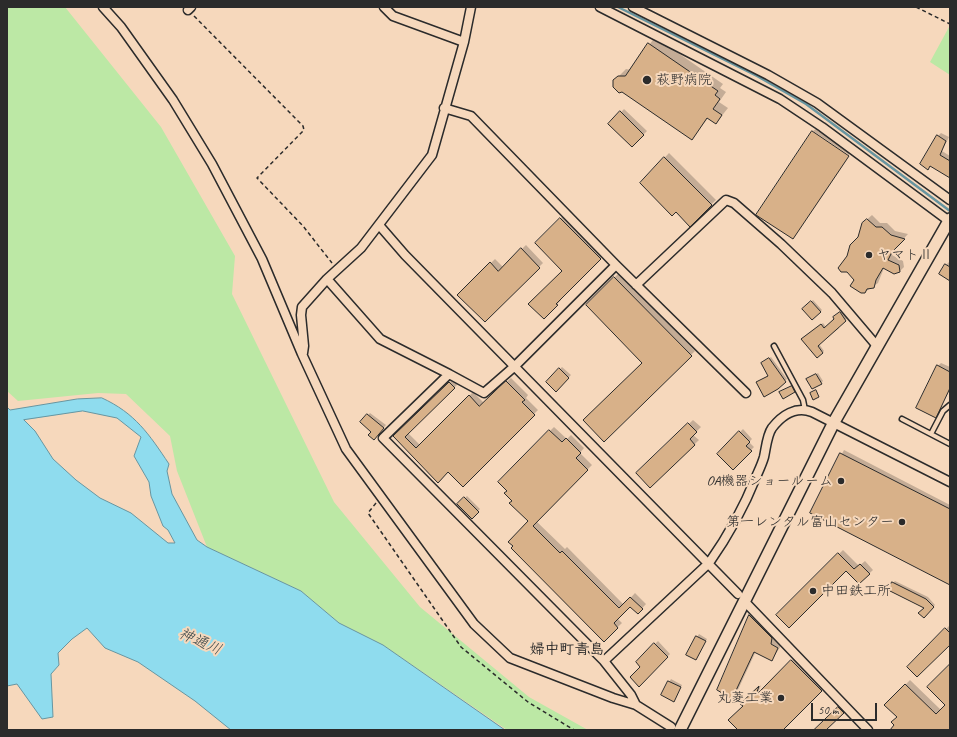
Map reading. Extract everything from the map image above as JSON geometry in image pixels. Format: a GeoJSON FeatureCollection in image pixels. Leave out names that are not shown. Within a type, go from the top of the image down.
{"type":"FeatureCollection","features":[{"type":"Feature","properties":{"kind":"street"},"geometry":{"type":"LineString","coordinates":[[103,7],[121,27],[173,100],[212,164],[262,259],[302,354],[346,449],[474,624],[510,658],[613,698],[636,705],[675,729],[834,422],[950,220],[822,127],[780,99],[600,7]]}},
{"type":"Feature","properties":{"kind":"street"},"geometry":{"type":"LineString","coordinates":[[384,7],[393,16],[464,42]]}},
{"type":"Feature","properties":{"kind":"street"},"geometry":{"type":"LineString","coordinates":[[302,354],[304,346],[300,315],[302,307],[327,279],[361,248],[432,155],[444,108],[464,42],[471,7]]}},
{"type":"Feature","properties":{"kind":"street"},"geometry":{"type":"LineString","coordinates":[[633,7],[768,75],[817,103],[950,200]]}},
{"type":"Feature","properties":{"kind":"street"},"geometry":{"type":"LineString","coordinates":[[444,108],[470,116],[616,266],[746,393]]}},
{"type":"Feature","properties":{"kind":"street"},"geometry":{"type":"LineString","coordinates":[[636,285],[726,200],[734,203],[782,244],[832,294],[877,346]]}},
{"type":"Feature","properties":{"kind":"street"},"geometry":{"type":"LineString","coordinates":[[379,225],[406,255],[709,562],[738,594]]}},
{"type":"Feature","properties":{"kind":"street"},"geometry":{"type":"LineString","coordinates":[[327,279],[380,339],[484,393],[515,366],[616,266]]}},
{"type":"Feature","properties":{"kind":"street"},"geometry":{"type":"LineString","coordinates":[[449,374],[383,438],[604,661],[631,695],[636,705]]}},
{"type":"Feature","properties":{"kind":"street"},"geometry":{"type":"LineString","coordinates":[[604,661],[709,562],[722,545],[748,499],[764,458],[771,429],[785,415],[794,411],[805,410],[834,422],[950,482]]}},
{"type":"Feature","properties":{"kind":"street"},"geometry":{"type":"LineString","coordinates":[[748,605],[868,730]]}},
{"type":"Feature","properties":{"kind":"lane"},"geometry":{"type":"LineString","coordinates":[[774,346],[803,400],[805,410]]}},
{"type":"Feature","properties":{"kind":"lane"},"geometry":{"type":"LineString","coordinates":[[931,434],[943,411],[950,405]]}},
{"type":"Feature","properties":{"kind":"lane"},"geometry":{"type":"LineString","coordinates":[[902,419],[950,444]]}},
{"type":"Feature","properties":{"kind":"path"},"geometry":{"type":"LineString","coordinates":[[916,7],[950,24]]}},
{"type":"Feature","properties":{"kind":"path"},"geometry":{"type":"LineString","coordinates":[[190,8],[303,126],[304,130],[257,178],[304,226],[337,270]]}},
{"type":"Feature","properties":{"kind":"path"},"geometry":{"type":"LineString","coordinates":[[380,496],[368,513],[461,647],[528,702],[574,730]]}},
{"type":"Feature","properties":{"kind":"green space"},"geometry":{"type":"Polygon","coordinates":[[[7,7],[65,7],[161,127],[235,256],[232,294],[334,502],[420,607],[529,697],[588,730],[507,730],[383,645],[339,623],[301,591],[207,547],[177,471],[170,436],[126,394],[98,393],[18,401],[7,391],[7,7]]]}},
{"type":"Feature","properties":{"kind":"green space"},"geometry":{"type":"Polygon","coordinates":[[[950,27],[950,75],[930,62],[950,27]]]}},
{"type":"Feature","properties":{"kind":"water","name":"神通川"},"geometry":{"type":"Polygon","coordinates":[[[102,398],[124,410],[148,434],[169,464],[167,471],[172,494],[197,540],[207,547],[301,591],[339,623],[383,645],[505,730],[231,730],[195,701],[138,662],[105,648],[87,628],[72,639],[58,653],[59,665],[51,674],[53,717],[42,719],[17,684],[7,686],[7,407],[10,410],[77,399],[102,398]],[[83,411],[24,420],[35,431],[53,459],[76,480],[100,498],[131,513],[168,543],[175,543],[168,530],[163,526],[151,496],[149,482],[134,456],[141,437],[117,418],[83,411]]]}},
{"type":"Feature","properties":{"kind":"building"},"geometry":{"type":"Polygon","coordinates":[[[648,43],[718,91],[715,95],[720,99],[713,109],[722,115],[716,124],[707,118],[692,140],[622,92],[619,93],[613,87],[613,80],[618,76],[625,76],[648,43]]]}},
{"type":"Feature","properties":{"kind":"building"},"geometry":{"type":"Polygon","coordinates":[[[620,111],[644,135],[632,147],[608,124],[620,111]]]}},
{"type":"Feature","properties":{"kind":"building"},"geometry":{"type":"Polygon","coordinates":[[[812,131],[849,156],[793,239],[756,215],[812,131]]]}},
{"type":"Feature","properties":{"kind":"building"},"geometry":{"type":"Polygon","coordinates":[[[937,135],[946,141],[940,155],[950,161],[950,178],[930,166],[928,170],[920,164],[937,135]]]}},
{"type":"Feature","properties":{"kind":"building"},"geometry":{"type":"Polygon","coordinates":[[[664,157],[712,205],[690,227],[676,212],[672,216],[640,183],[664,157]]]}},
{"type":"Feature","properties":{"kind":"building"},"geometry":{"type":"Polygon","coordinates":[[[560,218],[601,259],[556,304],[558,305],[544,319],[528,304],[562,271],[535,243],[560,218]]]}},
{"type":"Feature","properties":{"kind":"building","name":"ヤマトⅡ"},"geometry":{"type":"Polygon","coordinates":[[[867,219],[876,227],[882,227],[891,235],[905,239],[892,252],[888,260],[899,265],[900,272],[894,274],[883,268],[876,280],[874,288],[867,289],[865,293],[861,293],[850,286],[854,280],[847,272],[841,272],[838,268],[847,256],[850,245],[858,237],[862,223],[867,219]]]}},
{"type":"Feature","properties":{"kind":"building"},"geometry":{"type":"Polygon","coordinates":[[[521,248],[540,268],[485,322],[457,295],[490,262],[498,271],[521,248]]]}},
{"type":"Feature","properties":{"kind":"building"},"geometry":{"type":"Polygon","coordinates":[[[945,264],[950,267],[950,281],[939,274],[945,264]]]}},
{"type":"Feature","properties":{"kind":"building"},"geometry":{"type":"Polygon","coordinates":[[[614,277],[692,356],[604,442],[583,420],[642,363],[586,305],[614,277]]]}},
{"type":"Feature","properties":{"kind":"building"},"geometry":{"type":"Polygon","coordinates":[[[811,301],[821,312],[812,320],[802,309],[811,301]]]}},
{"type":"Feature","properties":{"kind":"building"},"geometry":{"type":"Polygon","coordinates":[[[840,312],[846,321],[818,346],[823,353],[817,358],[801,339],[821,324],[824,328],[834,319],[833,317],[840,312]]]}},
{"type":"Feature","properties":{"kind":"building"},"geometry":{"type":"Polygon","coordinates":[[[769,358],[786,382],[778,389],[764,397],[756,382],[768,376],[761,363],[769,358]]]}},
{"type":"Feature","properties":{"kind":"building"},"geometry":{"type":"Polygon","coordinates":[[[937,365],[950,372],[950,388],[936,418],[916,408],[937,365]]]}},
{"type":"Feature","properties":{"kind":"building"},"geometry":{"type":"Polygon","coordinates":[[[559,368],[569,378],[556,392],[546,382],[559,368]]]}},
{"type":"Feature","properties":{"kind":"building"},"geometry":{"type":"Polygon","coordinates":[[[816,374],[822,384],[812,389],[806,379],[816,374]]]}},
{"type":"Feature","properties":{"kind":"building"},"geometry":{"type":"Polygon","coordinates":[[[506,381],[525,400],[522,402],[535,415],[463,487],[448,472],[438,483],[393,436],[449,382],[455,388],[405,437],[416,448],[469,395],[479,406],[506,381]]]}},
{"type":"Feature","properties":{"kind":"building"},"geometry":{"type":"Polygon","coordinates":[[[792,386],[795,392],[783,399],[779,392],[792,386]]]}},
{"type":"Feature","properties":{"kind":"building"},"geometry":{"type":"Polygon","coordinates":[[[816,390],[819,397],[813,400],[810,393],[816,390]]]}},
{"type":"Feature","properties":{"kind":"building"},"geometry":{"type":"Polygon","coordinates":[[[367,414],[384,428],[374,440],[368,435],[371,432],[360,422],[367,414]]]}},
{"type":"Feature","properties":{"kind":"building"},"geometry":{"type":"Polygon","coordinates":[[[688,423],[697,432],[690,439],[695,445],[650,488],[636,473],[688,423]]]}},
{"type":"Feature","properties":{"kind":"building"},"geometry":{"type":"Polygon","coordinates":[[[549,430],[562,442],[566,438],[581,453],[576,458],[588,470],[533,526],[560,553],[562,551],[619,608],[630,597],[643,609],[638,614],[630,607],[614,623],[618,628],[604,642],[511,548],[513,546],[508,542],[528,521],[509,503],[512,501],[504,493],[507,491],[498,482],[549,430]]]}},
{"type":"Feature","properties":{"kind":"building"},"geometry":{"type":"Polygon","coordinates":[[[739,431],[750,442],[746,446],[752,451],[733,470],[717,454],[739,431]]]}},
{"type":"Feature","properties":{"kind":"building"},"geometry":{"type":"Polygon","coordinates":[[[840,453],[950,509],[950,585],[810,513],[840,453]]]}},
{"type":"Feature","properties":{"kind":"building"},"geometry":{"type":"Polygon","coordinates":[[[464,497],[479,512],[472,519],[457,504],[464,497]]]}},
{"type":"Feature","properties":{"kind":"building","name":"中田鉄工所"},"geometry":{"type":"Polygon","coordinates":[[[838,553],[854,569],[860,564],[870,574],[859,584],[846,571],[789,628],[776,615],[838,553]]]}},
{"type":"Feature","properties":{"kind":"building"},"geometry":{"type":"Polygon","coordinates":[[[892,582],[926,599],[934,607],[924,618],[918,613],[924,608],[888,590],[892,582]]]}},
{"type":"Feature","properties":{"kind":"building"},"geometry":{"type":"Polygon","coordinates":[[[749,615],[772,638],[771,644],[778,648],[772,661],[754,652],[732,699],[717,690],[749,615]]]}},
{"type":"Feature","properties":{"kind":"building"},"geometry":{"type":"Polygon","coordinates":[[[945,628],[950,633],[950,645],[917,677],[907,667],[945,628]]]}},
{"type":"Feature","properties":{"kind":"building"},"geometry":{"type":"Polygon","coordinates":[[[696,636],[706,641],[696,660],[686,655],[696,636]]]}},
{"type":"Feature","properties":{"kind":"building"},"geometry":{"type":"Polygon","coordinates":[[[654,643],[668,657],[639,687],[630,677],[640,667],[636,662],[654,643]]]}},
{"type":"Feature","properties":{"kind":"building","name":"丸菱工業"},"geometry":{"type":"Polygon","coordinates":[[[791,660],[822,691],[783,730],[738,730],[728,720],[743,706],[740,704],[759,686],[756,695],[791,660]]]}},
{"type":"Feature","properties":{"kind":"building"},"geometry":{"type":"Polygon","coordinates":[[[950,664],[950,730],[890,730],[894,725],[891,722],[897,717],[884,705],[905,684],[936,714],[945,705],[927,687],[950,664]]]}},
{"type":"Feature","properties":{"kind":"building"},"geometry":{"type":"Polygon","coordinates":[[[668,681],[681,687],[674,702],[661,695],[668,681]]]}},
{"type":"Feature","properties":{"kind":"building"},"geometry":{"type":"Polygon","coordinates":[[[838,707],[844,713],[826,730],[814,730],[838,707]]]}},
{"type":"Feature","properties":{"kind":"waterway"},"geometry":{"type":"LineString","coordinates":[[618,7],[757,76],[806,104],[950,211]]}},
{"type":"Feature","properties":{"kind":"place","name":"萩野病院"},"geometry":{"type":"Point","coordinates":[647,80]}},
{"type":"Feature","properties":{"kind":"place","name":"ヤマトⅡ"},"geometry":{"type":"Point","coordinates":[869,255]}},
{"type":"Feature","properties":{"kind":"place","name":"OA機器ショールーム"},"geometry":{"type":"Point","coordinates":[841,481]}},
{"type":"Feature","properties":{"kind":"place","name":"第一レンタル富山センター"},"geometry":{"type":"Point","coordinates":[902,522]}},
{"type":"Feature","properties":{"kind":"place","name":"中田鉄工所"},"geometry":{"type":"Point","coordinates":[813,591]}},
{"type":"Feature","properties":{"kind":"place","name":"丸菱工業"},"geometry":{"type":"Point","coordinates":[781,698]}},
{"type":"Feature","properties":{"kind":"district","name":"婦中町青島"},"geometry":{"type":"Point","coordinates":[567,650]}}]}
